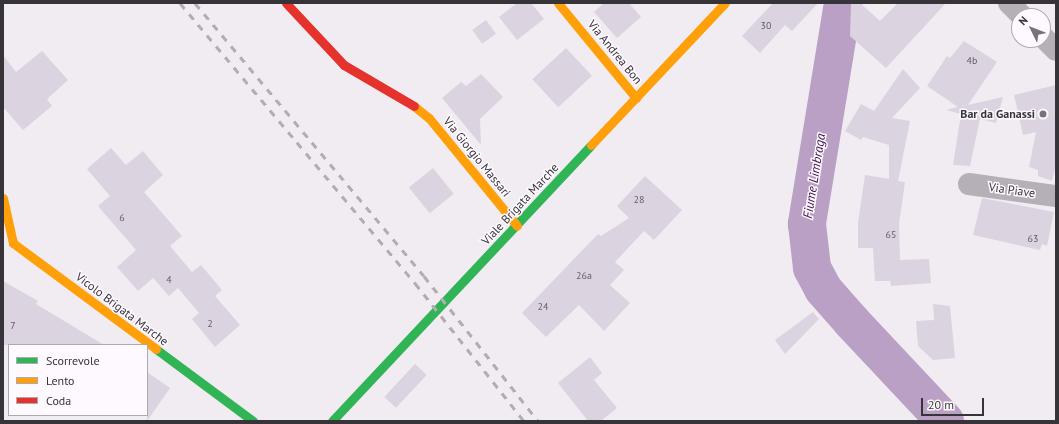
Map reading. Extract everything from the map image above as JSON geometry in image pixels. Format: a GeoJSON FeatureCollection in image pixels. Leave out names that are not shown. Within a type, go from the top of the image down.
{"type":"FeatureCollection","features":[{"type":"Feature","properties":{"kind":"street","name":"Via Giorgio Massari"},"geometry":{"type":"LineString","coordinates":[[286,3],[344,65],[402,97],[429,118],[517,226]]}},
{"type":"Feature","properties":{"kind":"street","name":"Via Andrea Bon"},"geometry":{"type":"LineString","coordinates":[[558,3],[636,98]]}},
{"type":"Feature","properties":{"kind":"street","name":"Viale Brigata Marche"},"geometry":{"type":"LineString","coordinates":[[332,421],[517,226],[725,3]]}},
{"type":"Feature","properties":{"kind":"street","name":"Via Piave"},"geometry":{"type":"LineString","coordinates":[[969,184],[1056,196]]}},
{"type":"Feature","properties":{"kind":"street","name":"Vicolo Brigata Marche"},"geometry":{"type":"LineString","coordinates":[[3,198],[13,243],[253,421]]}},
{"type":"Feature","properties":{"kind":"building"},"geometry":{"type":"Polygon","coordinates":[[[517,3],[531,3],[544,19],[517,40],[499,17],[517,3]]]}},
{"type":"Feature","properties":{"kind":"building"},"geometry":{"type":"Polygon","coordinates":[[[604,3],[629,3],[641,17],[617,38],[594,12],[604,3]]]}},
{"type":"Feature","properties":{"kind":"building"},"geometry":{"type":"Polygon","coordinates":[[[773,3],[818,3],[792,31],[785,25],[760,53],[742,36],[773,3]]]}},
{"type":"Feature","properties":{"kind":"building"},"geometry":{"type":"Polygon","coordinates":[[[851,3],[860,3],[880,21],[898,3],[946,3],[886,68],[850,36],[851,3]]]}},
{"type":"Feature","properties":{"kind":"building"},"geometry":{"type":"Polygon","coordinates":[[[486,20],[496,34],[482,44],[472,30],[486,20]]]}},
{"type":"Feature","properties":{"kind":"building"},"geometry":{"type":"Polygon","coordinates":[[[964,41],[997,62],[968,105],[1003,97],[996,123],[980,119],[970,166],[953,165],[961,114],[946,110],[958,107],[927,86],[947,56],[950,58],[964,41]]]}},
{"type":"Feature","properties":{"kind":"building"},"geometry":{"type":"Polygon","coordinates":[[[566,48],[592,76],[558,107],[532,79],[566,48]]]}},
{"type":"Feature","properties":{"kind":"building"},"geometry":{"type":"Polygon","coordinates":[[[42,51],[68,80],[47,99],[52,106],[23,130],[3,107],[3,55],[16,72],[42,51]]]}},
{"type":"Feature","properties":{"kind":"building"},"geometry":{"type":"Polygon","coordinates":[[[903,69],[920,88],[892,118],[910,121],[898,181],[905,182],[899,224],[900,260],[929,259],[931,283],[891,286],[890,281],[875,281],[873,248],[858,248],[858,223],[865,175],[889,179],[889,145],[863,137],[861,140],[845,131],[861,104],[874,111],[903,69]]]}},
{"type":"Feature","properties":{"kind":"building"},"geometry":{"type":"Polygon","coordinates":[[[481,74],[503,97],[480,119],[481,145],[442,98],[461,82],[466,86],[481,74]]]}},
{"type":"Feature","properties":{"kind":"building"},"geometry":{"type":"Polygon","coordinates":[[[1056,85],[1056,165],[1052,181],[1038,176],[1038,170],[1029,167],[1036,132],[1023,135],[1014,95],[1056,85]]]}},
{"type":"Feature","properties":{"kind":"building"},"geometry":{"type":"Polygon","coordinates":[[[111,148],[126,165],[143,151],[163,175],[144,192],[182,236],[170,246],[192,272],[201,265],[222,290],[215,296],[240,325],[215,347],[192,319],[199,313],[178,288],[169,296],[153,278],[138,291],[117,267],[136,250],[98,206],[110,196],[87,169],[111,148]]]}},
{"type":"Feature","properties":{"kind":"building"},"geometry":{"type":"Polygon","coordinates":[[[433,168],[454,194],[430,213],[409,188],[433,168]]]}},
{"type":"Feature","properties":{"kind":"building"},"geometry":{"type":"Polygon","coordinates":[[[645,176],[682,210],[654,240],[644,231],[615,262],[624,270],[610,285],[630,303],[604,331],[579,305],[546,337],[522,313],[598,234],[601,236],[629,218],[617,206],[645,176]]]}},
{"type":"Feature","properties":{"kind":"building"},"geometry":{"type":"Polygon","coordinates":[[[982,198],[1054,212],[1047,246],[1042,244],[1040,250],[973,235],[982,198]]]}},
{"type":"Feature","properties":{"kind":"building"},"geometry":{"type":"Polygon","coordinates":[[[3,281],[38,301],[36,304],[102,344],[8,344],[3,345],[3,281]]]}},
{"type":"Feature","properties":{"kind":"building"},"geometry":{"type":"Polygon","coordinates":[[[933,304],[950,306],[955,358],[933,360],[918,346],[916,321],[934,320],[933,304]]]}},
{"type":"Feature","properties":{"kind":"building"},"geometry":{"type":"Polygon","coordinates":[[[813,312],[819,319],[785,354],[775,340],[813,312]]]}},
{"type":"Feature","properties":{"kind":"building"},"geometry":{"type":"Polygon","coordinates":[[[590,357],[602,373],[594,380],[617,408],[601,421],[588,421],[558,383],[590,357]]]}},
{"type":"Feature","properties":{"kind":"building"},"geometry":{"type":"Polygon","coordinates":[[[415,364],[427,375],[396,408],[384,397],[415,364]]]}},
{"type":"Feature","properties":{"kind":"building"},"geometry":{"type":"Polygon","coordinates":[[[148,373],[170,388],[147,421],[148,416],[148,373]]]}},
{"type":"Feature","properties":{"kind":"waterway","name":"Fiume Limbraga"},"geometry":{"type":"LineString","coordinates":[[843,3],[807,224],[812,268],[823,289],[945,421]]}},
{"type":"Feature","properties":{"kind":"railway"},"geometry":{"type":"LineString","coordinates":[[180,3],[415,283],[524,421]]}},
{"type":"Feature","properties":{"kind":"railway"},"geometry":{"type":"LineString","coordinates":[[195,3],[424,276],[538,421]]}},
{"type":"Feature","properties":{"kind":"traffic: fast"},"geometry":{"type":"LineString","coordinates":[[332,421],[591,145]]}},
{"type":"Feature","properties":{"kind":"traffic: fast"},"geometry":{"type":"LineString","coordinates":[[156,349],[253,421]]}},
{"type":"Feature","properties":{"kind":"traffic: slow"},"geometry":{"type":"LineString","coordinates":[[558,3],[636,98]]}},
{"type":"Feature","properties":{"kind":"traffic: slow"},"geometry":{"type":"LineString","coordinates":[[591,145],[725,3]]}},
{"type":"Feature","properties":{"kind":"traffic: slow"},"geometry":{"type":"LineString","coordinates":[[414,106],[429,118],[517,226]]}},
{"type":"Feature","properties":{"kind":"traffic: slow"},"geometry":{"type":"LineString","coordinates":[[3,198],[13,243],[156,349]]}},
{"type":"Feature","properties":{"kind":"traffic: jam"},"geometry":{"type":"LineString","coordinates":[[286,3],[344,65],[414,106]]}},
{"type":"Feature","properties":{"kind":"place","name":"Bar da Ganassi"},"geometry":{"type":"Point","coordinates":[1043,114]}}]}
